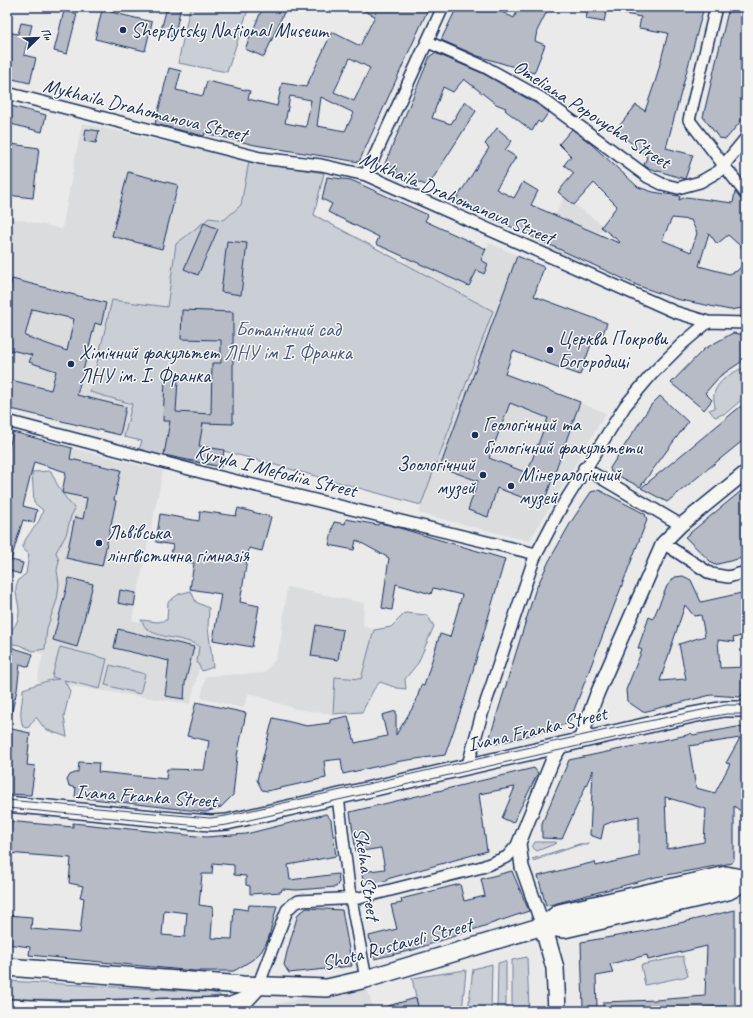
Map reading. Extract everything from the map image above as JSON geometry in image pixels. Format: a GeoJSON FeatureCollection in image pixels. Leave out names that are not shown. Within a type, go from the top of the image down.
{"type":"FeatureCollection","features":[{"type":"Feature","properties":{"kind":"main road","name":"Ivana Franka Street"},"geometry":{"type":"LineString","coordinates":[[7,804],[211,823],[252,817],[692,715],[724,709],[746,709]]}},
{"type":"Feature","properties":{"kind":"main road","name":"Shota Rustaveli Street"},"geometry":{"type":"LineString","coordinates":[[7,967],[258,986],[327,988],[366,979],[543,926],[564,929],[728,891],[746,880]]}},
{"type":"Feature","properties":{"kind":"main road"},"geometry":{"type":"LineString","coordinates":[[543,926],[555,968],[557,1011]]}},
{"type":"Feature","properties":{"kind":"main road"},"geometry":{"type":"LineString","coordinates":[[7,1008],[61,1010],[231,1006],[244,1001],[258,986]]}},
{"type":"Feature","properties":{"kind":"street"},"geometry":{"type":"LineString","coordinates":[[366,174],[443,7]]}},
{"type":"Feature","properties":{"kind":"street"},"geometry":{"type":"LineString","coordinates":[[716,7],[689,120],[746,194]]}},
{"type":"Feature","properties":{"kind":"street","name":"Omeliana Popovycha Street"},"geometry":{"type":"LineString","coordinates":[[428,42],[485,67],[541,98],[648,177],[662,184],[678,188],[700,182],[719,171],[746,138]]}},
{"type":"Feature","properties":{"kind":"street","name":"Mykhaila Drahomanova Street"},"geometry":{"type":"LineString","coordinates":[[7,93],[260,158],[321,165],[366,174],[675,312],[708,322],[746,323]]}},
{"type":"Feature","properties":{"kind":"street"},"geometry":{"type":"LineString","coordinates":[[468,766],[481,717],[536,554],[558,511],[584,468],[625,406],[682,344],[708,322]]}},
{"type":"Feature","properties":{"kind":"street","name":"Kyryla I Mefodiia Street"},"geometry":{"type":"LineString","coordinates":[[7,421],[208,474],[536,554]]}},
{"type":"Feature","properties":{"kind":"street"},"geometry":{"type":"LineString","coordinates":[[584,468],[681,525]]}},
{"type":"Feature","properties":{"kind":"street"},"geometry":{"type":"LineString","coordinates":[[580,740],[597,694],[664,544],[681,525],[746,472]]}},
{"type":"Feature","properties":{"kind":"street"},"geometry":{"type":"LineString","coordinates":[[664,544],[711,574],[728,577],[746,572]]}},
{"type":"Feature","properties":{"kind":"street"},"geometry":{"type":"LineString","coordinates":[[258,986],[288,910],[293,904],[299,901],[365,896],[482,867],[507,857],[518,843],[553,759],[562,744]]}},
{"type":"Feature","properties":{"kind":"street","name":"Skelna Street"},"geometry":{"type":"LineString","coordinates":[[333,798],[366,979]]}},
{"type":"Feature","properties":{"kind":"street"},"geometry":{"type":"LineString","coordinates":[[518,843],[522,867],[543,926]]}},
{"type":"Feature","properties":{"kind":"shaded area"},"geometry":{"type":"Polygon","coordinates":[[[82,123],[249,161],[324,173],[314,214],[405,263],[425,221],[486,249],[489,243],[544,267],[505,374],[606,413],[529,541],[419,513],[421,505],[224,451],[221,467],[120,435],[7,408],[7,217],[62,229],[82,123]]]}},
{"type":"Feature","properties":{"kind":"shaded area"},"geometry":{"type":"Polygon","coordinates":[[[564,197],[604,226],[581,266],[540,248],[564,197]]]}},
{"type":"Feature","properties":{"kind":"shaded area","name":"Львівська лінгвістична гімназія"},"geometry":{"type":"Polygon","coordinates":[[[72,448],[163,471],[132,620],[207,638],[190,704],[37,681],[43,654],[26,649],[72,448]]]}},
{"type":"Feature","properties":{"kind":"shaded area"},"geometry":{"type":"Polygon","coordinates":[[[287,587],[364,603],[363,625],[374,630],[361,679],[335,677],[333,714],[296,709],[249,693],[243,708],[201,698],[206,676],[264,673],[275,660],[281,639],[287,587]]]}},
{"type":"Feature","properties":{"kind":"shaded area"},"geometry":{"type":"Polygon","coordinates":[[[366,984],[374,1011],[242,1011],[259,1008],[366,984]]]}},
{"type":"Feature","properties":{"kind":"green space"},"geometry":{"type":"Polygon","coordinates":[[[190,7],[249,7],[227,72],[178,63],[190,7]]]}},
{"type":"Feature","properties":{"kind":"green space","name":"Ботанічний сад ЛНУ ім І. Франка"},"geometry":{"type":"Polygon","coordinates":[[[249,161],[324,173],[314,215],[493,311],[421,505],[224,451],[221,467],[138,452],[142,441],[124,437],[132,404],[90,392],[112,300],[167,307],[176,244],[209,218],[224,220],[241,205],[249,161]]]}},
{"type":"Feature","properties":{"kind":"green space"},"geometry":{"type":"Polygon","coordinates":[[[746,367],[746,396],[726,413],[715,417],[709,410],[715,408],[714,397],[715,390],[718,385],[726,377],[746,367]]]}},
{"type":"Feature","properties":{"kind":"green space"},"geometry":{"type":"Polygon","coordinates":[[[51,471],[61,491],[75,509],[71,516],[66,535],[56,552],[59,561],[57,570],[59,584],[57,600],[47,628],[45,649],[33,651],[19,645],[7,643],[7,634],[15,625],[19,617],[16,586],[19,580],[26,574],[29,554],[22,548],[27,537],[39,521],[43,510],[34,503],[32,472],[51,471]]]}},
{"type":"Feature","properties":{"kind":"green space"},"geometry":{"type":"Polygon","coordinates":[[[191,591],[196,602],[209,608],[208,627],[213,667],[202,671],[197,662],[199,646],[193,643],[154,633],[145,627],[141,620],[158,622],[167,620],[168,602],[179,594],[191,591]]]}},
{"type":"Feature","properties":{"kind":"green space"},"geometry":{"type":"Polygon","coordinates":[[[405,613],[427,615],[434,626],[418,663],[405,679],[406,689],[397,688],[380,682],[374,689],[362,712],[333,714],[335,677],[361,679],[374,630],[391,627],[405,613]]]}},
{"type":"Feature","properties":{"kind":"green space"},"geometry":{"type":"Polygon","coordinates":[[[60,647],[107,659],[100,689],[64,680],[70,691],[64,716],[67,737],[45,729],[36,717],[28,728],[23,727],[21,717],[23,689],[59,679],[52,677],[60,647]]]}},
{"type":"Feature","properties":{"kind":"green space"},"geometry":{"type":"Polygon","coordinates":[[[110,665],[145,674],[140,694],[105,685],[110,665]]]}},
{"type":"Feature","properties":{"kind":"green space"},"geometry":{"type":"Polygon","coordinates":[[[535,842],[557,843],[537,851],[532,847],[535,842]]]}},
{"type":"Feature","properties":{"kind":"green space"},"geometry":{"type":"Polygon","coordinates":[[[589,843],[588,845],[579,845],[533,861],[532,859],[579,844],[589,843]]]}},
{"type":"Feature","properties":{"kind":"green space"},"geometry":{"type":"Polygon","coordinates":[[[683,956],[688,976],[645,985],[641,965],[683,956]]]}},
{"type":"Feature","properties":{"kind":"green space"},"geometry":{"type":"Polygon","coordinates":[[[527,957],[529,1011],[512,1011],[512,960],[527,957]]]}},
{"type":"Feature","properties":{"kind":"green space"},"geometry":{"type":"Polygon","coordinates":[[[506,961],[506,1011],[497,1011],[498,963],[506,961]]]}},
{"type":"Feature","properties":{"kind":"green space"},"geometry":{"type":"Polygon","coordinates":[[[492,964],[491,1011],[468,1011],[473,969],[492,964]]]}},
{"type":"Feature","properties":{"kind":"green space"},"geometry":{"type":"Polygon","coordinates":[[[466,970],[462,1011],[419,1011],[412,978],[466,970]]]}},
{"type":"Feature","properties":{"kind":"green space"},"geometry":{"type":"Polygon","coordinates":[[[7,981],[209,992],[218,994],[222,997],[220,1001],[7,999],[7,981]]]}},
{"type":"Feature","properties":{"kind":"building"},"geometry":{"type":"Polygon","coordinates":[[[167,7],[181,7],[174,37],[160,34],[167,7]]]}},
{"type":"Feature","properties":{"kind":"building"},"geometry":{"type":"Polygon","coordinates":[[[263,7],[278,7],[285,10],[264,57],[245,49],[263,7]]]}},
{"type":"Feature","properties":{"kind":"building"},"geometry":{"type":"Polygon","coordinates":[[[356,7],[429,7],[359,162],[255,145],[205,133],[204,136],[155,124],[169,68],[181,71],[176,90],[203,96],[207,81],[250,91],[248,99],[277,106],[282,83],[306,87],[332,32],[360,46],[375,16],[356,7]],[[350,58],[334,92],[354,101],[370,68],[350,58]],[[290,96],[285,123],[306,127],[311,100],[290,96]],[[321,97],[317,126],[345,131],[354,113],[321,97]]]}},
{"type":"Feature","properties":{"kind":"building"},"geometry":{"type":"Polygon","coordinates":[[[457,7],[492,7],[514,18],[519,7],[549,7],[537,31],[535,41],[545,45],[534,73],[478,56],[441,40],[457,7]]]}},
{"type":"Feature","properties":{"kind":"building"},"geometry":{"type":"Polygon","coordinates":[[[588,7],[607,7],[604,22],[586,19],[588,7]]]}},
{"type":"Feature","properties":{"kind":"building"},"geometry":{"type":"Polygon","coordinates":[[[619,7],[704,7],[666,148],[693,155],[685,179],[648,168],[644,165],[647,157],[616,130],[636,105],[645,111],[656,79],[668,33],[639,28],[641,17],[619,13],[619,7]]]}},
{"type":"Feature","properties":{"kind":"building"},"geometry":{"type":"Polygon","coordinates":[[[729,7],[746,7],[746,115],[726,139],[719,138],[703,117],[729,7]]]}},
{"type":"Feature","properties":{"kind":"building","name":"Sheptytsky National Museum"},"geometry":{"type":"Polygon","coordinates":[[[102,10],[152,22],[145,51],[95,39],[102,10]]]}},
{"type":"Feature","properties":{"kind":"building"},"geometry":{"type":"Polygon","coordinates":[[[64,11],[77,14],[67,54],[54,51],[64,11]]]}},
{"type":"Feature","properties":{"kind":"building"},"geometry":{"type":"Polygon","coordinates":[[[21,23],[32,25],[24,55],[36,58],[30,83],[8,78],[11,64],[7,63],[7,32],[18,34],[21,23]]]}},
{"type":"Feature","properties":{"kind":"building"},"geometry":{"type":"Polygon","coordinates":[[[435,53],[482,73],[549,112],[541,123],[538,121],[532,131],[505,110],[506,108],[496,104],[464,79],[453,92],[443,87],[432,118],[451,124],[465,101],[476,111],[428,186],[396,173],[397,168],[384,166],[430,56],[435,53]]]}},
{"type":"Feature","properties":{"kind":"building"},"geometry":{"type":"Polygon","coordinates":[[[7,105],[46,115],[42,132],[7,123],[7,105]]]}},
{"type":"Feature","properties":{"kind":"building"},"geometry":{"type":"Polygon","coordinates":[[[497,128],[512,141],[505,150],[516,157],[496,189],[514,198],[523,182],[538,191],[531,205],[619,243],[620,242],[601,227],[617,206],[594,183],[574,205],[558,192],[574,173],[564,165],[571,156],[559,144],[572,129],[590,143],[638,187],[653,192],[680,196],[679,200],[686,197],[733,203],[735,192],[746,206],[746,251],[728,235],[717,244],[709,233],[699,266],[729,274],[737,271],[746,261],[746,305],[743,308],[730,310],[676,299],[639,286],[455,201],[489,148],[485,144],[497,128]],[[672,218],[662,240],[691,252],[697,233],[691,220],[672,218]]]}},
{"type":"Feature","properties":{"kind":"building"},"geometry":{"type":"Polygon","coordinates":[[[86,129],[99,131],[96,143],[84,141],[86,129]]]}},
{"type":"Feature","properties":{"kind":"building"},"geometry":{"type":"Polygon","coordinates":[[[11,144],[39,148],[33,198],[7,195],[7,172],[11,144]]]}},
{"type":"Feature","properties":{"kind":"building"},"geometry":{"type":"Polygon","coordinates":[[[128,172],[178,185],[162,249],[112,236],[128,172]]]}},
{"type":"Feature","properties":{"kind":"building"},"geometry":{"type":"Polygon","coordinates":[[[327,177],[351,180],[428,215],[425,221],[486,249],[481,260],[488,264],[484,274],[477,270],[469,286],[376,244],[379,237],[328,212],[332,204],[322,199],[327,177]]]}},
{"type":"Feature","properties":{"kind":"building"},"geometry":{"type":"Polygon","coordinates":[[[204,223],[218,229],[198,275],[184,269],[204,223]]]}},
{"type":"Feature","properties":{"kind":"building"},"geometry":{"type":"Polygon","coordinates":[[[227,241],[247,243],[241,295],[221,292],[227,241]]]}},
{"type":"Feature","properties":{"kind":"building"},"geometry":{"type":"Polygon","coordinates":[[[517,256],[544,267],[534,296],[607,323],[600,342],[593,339],[580,375],[513,351],[505,374],[580,402],[543,505],[497,488],[488,517],[468,510],[478,481],[440,467],[517,256]],[[510,403],[489,458],[527,473],[548,418],[510,403]]]}},
{"type":"Feature","properties":{"kind":"building","name":"Хімічний факультет ЛНУ ім. І. Франка"},"geometry":{"type":"Polygon","coordinates":[[[12,279],[106,303],[101,325],[95,323],[77,395],[126,407],[120,435],[7,408],[7,379],[51,390],[56,371],[29,362],[32,355],[7,349],[7,298],[12,279]],[[32,309],[25,336],[67,351],[74,319],[32,309]]]}},
{"type":"Feature","properties":{"kind":"building"},"geometry":{"type":"Polygon","coordinates":[[[182,310],[233,312],[233,424],[203,423],[199,446],[224,450],[221,467],[164,455],[170,421],[163,421],[165,379],[178,379],[176,412],[211,414],[212,363],[221,363],[221,340],[181,339],[182,310]]]}},
{"type":"Feature","properties":{"kind":"building"},"geometry":{"type":"Polygon","coordinates":[[[733,333],[746,335],[746,362],[741,362],[720,376],[705,393],[712,400],[704,410],[671,383],[704,349],[733,333]]]}},
{"type":"Feature","properties":{"kind":"building"},"geometry":{"type":"Polygon","coordinates":[[[660,396],[688,422],[640,487],[611,472],[610,468],[651,405],[660,396]]]}},
{"type":"Feature","properties":{"kind":"building"},"geometry":{"type":"Polygon","coordinates":[[[746,402],[746,438],[667,502],[641,488],[746,402]]]}},
{"type":"Feature","properties":{"kind":"building"},"geometry":{"type":"Polygon","coordinates":[[[13,432],[72,448],[70,459],[121,470],[102,566],[66,558],[75,517],[83,519],[87,498],[62,493],[66,472],[34,462],[23,506],[37,510],[34,523],[23,520],[11,560],[23,563],[20,574],[7,570],[7,455],[13,432]]]}},
{"type":"Feature","properties":{"kind":"building"},"geometry":{"type":"Polygon","coordinates":[[[746,487],[746,557],[714,565],[685,537],[746,487]]]}},
{"type":"Feature","properties":{"kind":"building"},"geometry":{"type":"Polygon","coordinates":[[[599,490],[645,514],[647,520],[569,723],[538,733],[496,744],[493,743],[490,737],[535,591],[549,561],[571,522],[591,492],[599,490]]]}},
{"type":"Feature","properties":{"kind":"building"},"geometry":{"type":"Polygon","coordinates":[[[238,508],[271,517],[262,551],[249,548],[240,602],[259,606],[252,647],[213,640],[221,594],[190,589],[194,563],[170,559],[173,545],[156,542],[160,514],[199,521],[200,511],[236,516],[238,508]]]}},
{"type":"Feature","properties":{"kind":"building"},"geometry":{"type":"Polygon","coordinates":[[[346,519],[378,525],[379,523],[389,525],[505,559],[465,698],[445,755],[401,761],[343,774],[341,759],[324,761],[326,778],[267,791],[262,790],[257,780],[273,718],[307,726],[330,723],[330,720],[348,716],[355,743],[387,736],[382,715],[396,711],[396,735],[416,702],[421,685],[424,686],[440,634],[450,637],[462,595],[433,588],[431,594],[396,584],[392,610],[382,608],[389,558],[356,540],[354,550],[329,545],[334,522],[345,524],[346,519]]]}},
{"type":"Feature","properties":{"kind":"building"},"geometry":{"type":"Polygon","coordinates":[[[683,576],[691,580],[701,602],[746,592],[746,635],[733,638],[734,642],[718,640],[720,668],[746,667],[746,694],[742,694],[741,697],[711,695],[643,712],[627,701],[626,690],[642,650],[638,648],[649,617],[653,619],[667,586],[675,577],[683,576]],[[685,605],[660,681],[686,679],[679,644],[705,636],[701,615],[694,616],[685,605]]]}},
{"type":"Feature","properties":{"kind":"building"},"geometry":{"type":"Polygon","coordinates":[[[69,578],[93,584],[77,647],[53,640],[69,578]]]}},
{"type":"Feature","properties":{"kind":"building"},"geometry":{"type":"Polygon","coordinates":[[[120,590],[136,593],[134,606],[118,603],[120,590]]]}},
{"type":"Feature","properties":{"kind":"building"},"geometry":{"type":"Polygon","coordinates":[[[316,625],[343,630],[338,660],[311,656],[316,625]]]}},
{"type":"Feature","properties":{"kind":"building"},"geometry":{"type":"Polygon","coordinates":[[[118,629],[194,647],[185,683],[184,699],[165,696],[169,661],[114,648],[118,629]]]}},
{"type":"Feature","properties":{"kind":"building"},"geometry":{"type":"Polygon","coordinates":[[[7,646],[33,654],[29,667],[20,664],[17,690],[11,715],[7,714],[7,646]]]}},
{"type":"Feature","properties":{"kind":"building"},"geometry":{"type":"Polygon","coordinates":[[[196,702],[246,713],[237,756],[233,795],[221,807],[206,812],[75,797],[76,788],[69,786],[67,780],[70,775],[78,772],[79,762],[99,763],[98,772],[166,779],[167,769],[204,770],[209,741],[187,736],[196,702]]]}},
{"type":"Feature","properties":{"kind":"building"},"geometry":{"type":"Polygon","coordinates":[[[746,725],[746,815],[734,806],[734,859],[732,863],[656,877],[546,906],[538,876],[595,862],[596,866],[639,856],[639,816],[614,821],[604,825],[601,839],[590,835],[593,770],[562,839],[542,838],[542,823],[569,760],[691,733],[693,735],[737,727],[745,728],[746,725]],[[740,738],[689,746],[696,788],[715,793],[730,764],[726,763],[740,738]],[[665,797],[667,849],[704,842],[706,809],[665,797]]]}},
{"type":"Feature","properties":{"kind":"building"},"geometry":{"type":"Polygon","coordinates":[[[7,728],[30,733],[27,765],[35,766],[31,795],[7,794],[7,728]]]}},
{"type":"Feature","properties":{"kind":"building"},"geometry":{"type":"Polygon","coordinates":[[[534,768],[538,773],[513,823],[502,818],[515,787],[479,794],[487,851],[387,879],[387,881],[363,883],[362,872],[385,869],[381,848],[356,852],[350,812],[534,768]]]}},
{"type":"Feature","properties":{"kind":"building"},"geometry":{"type":"Polygon","coordinates":[[[326,814],[331,820],[336,856],[288,865],[290,880],[338,874],[339,882],[336,887],[297,890],[282,889],[281,892],[250,894],[250,886],[246,885],[246,876],[234,875],[234,865],[213,863],[212,874],[202,874],[199,905],[213,907],[211,938],[232,939],[234,908],[248,910],[249,905],[277,906],[268,940],[261,952],[252,960],[234,971],[194,971],[29,955],[30,947],[7,944],[7,915],[32,917],[31,929],[80,933],[84,898],[80,897],[83,886],[69,883],[71,858],[7,853],[7,821],[73,827],[73,823],[206,837],[246,834],[326,814]],[[164,910],[162,935],[185,937],[187,913],[164,910]]]}},
{"type":"Feature","properties":{"kind":"building"},"geometry":{"type":"Polygon","coordinates":[[[512,871],[529,911],[413,950],[374,959],[369,936],[397,929],[391,905],[402,903],[401,899],[460,884],[464,901],[485,896],[481,879],[512,871]]]}},
{"type":"Feature","properties":{"kind":"building"},"geometry":{"type":"Polygon","coordinates":[[[307,908],[342,910],[352,966],[289,973],[284,965],[287,952],[298,914],[307,908]]]}},
{"type":"Feature","properties":{"kind":"building"},"geometry":{"type":"Polygon","coordinates":[[[735,910],[735,1005],[704,1008],[704,1011],[603,1011],[603,1002],[705,996],[707,946],[648,960],[647,955],[610,964],[613,973],[596,976],[597,1007],[583,1007],[581,942],[641,932],[735,910]]]}},
{"type":"Feature","properties":{"kind":"building"},"geometry":{"type":"Polygon","coordinates":[[[416,998],[419,1011],[381,1011],[381,1008],[416,998]]]}},
{"type":"Feature","properties":{"kind":"tram line"},"geometry":{"type":"LineString","coordinates":[[7,800],[210,818],[226,816],[615,728],[726,705],[746,705]]}},
{"type":"Feature","properties":{"kind":"tram line"},"geometry":{"type":"LineString","coordinates":[[7,808],[210,827],[227,825],[694,720],[726,714],[746,714]]}},
{"type":"Feature","properties":{"kind":"place","name":"Sheptytsky National Museum"},"geometry":{"type":"Point","coordinates":[123,30]}},
{"type":"Feature","properties":{"kind":"place","name":"Церква Покрови Богородиці"},"geometry":{"type":"Point","coordinates":[550,350]}},
{"type":"Feature","properties":{"kind":"place","name":"Хімічний факультет ЛНУ ім. І. Франка"},"geometry":{"type":"Point","coordinates":[71,364]}},
{"type":"Feature","properties":{"kind":"place","name":"Геологічний та біологічний факультети"},"geometry":{"type":"Point","coordinates":[475,435]}},
{"type":"Feature","properties":{"kind":"place","name":"Зоологічний музей"},"geometry":{"type":"Point","coordinates":[483,475]}},
{"type":"Feature","properties":{"kind":"place","name":"Мінералогічний музей"},"geometry":{"type":"Point","coordinates":[511,486]}},
{"type":"Feature","properties":{"kind":"place","name":"Львівська лінгвістична гімназія"},"geometry":{"type":"Point","coordinates":[99,543]}}]}
